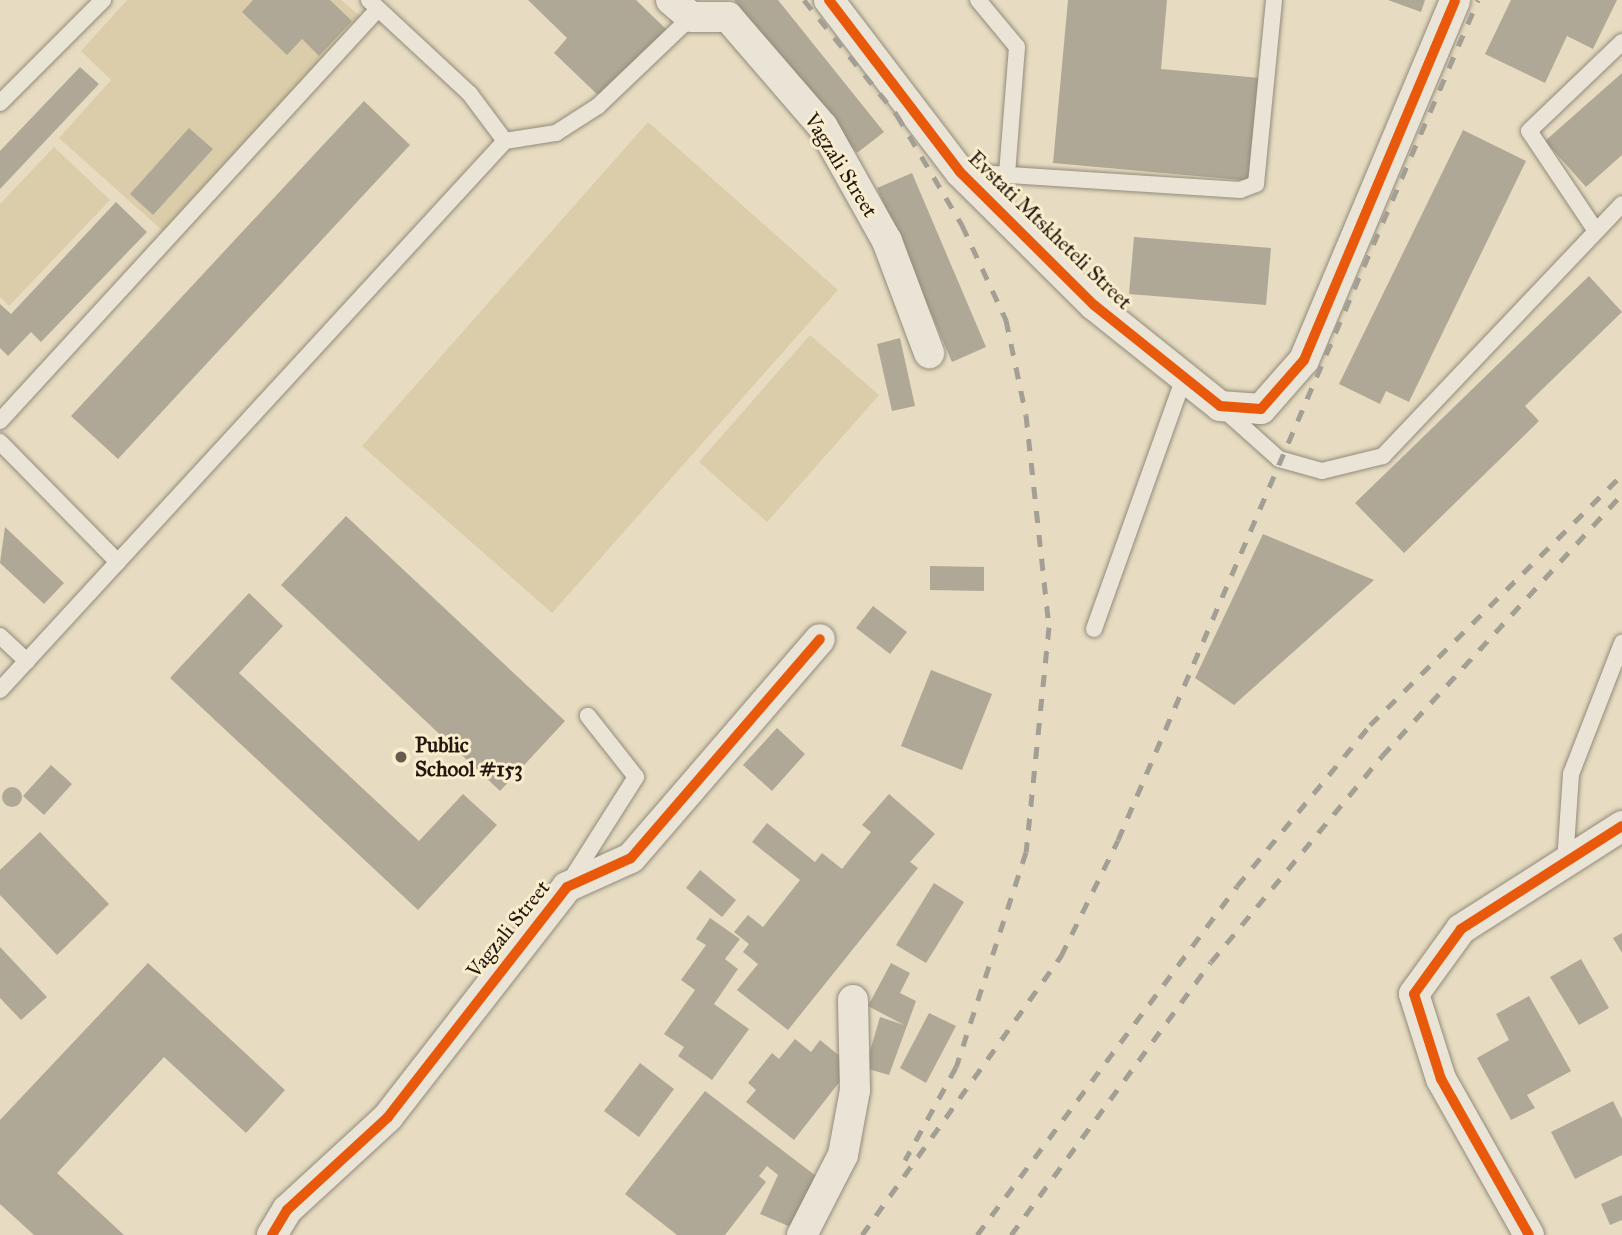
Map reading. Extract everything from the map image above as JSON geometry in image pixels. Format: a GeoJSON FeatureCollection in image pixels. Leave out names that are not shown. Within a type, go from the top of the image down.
{"type":"FeatureCollection","features":[{"type":"Feature","properties":{"kind":"street","name":"Evstati Mtskheteli Street"},"geometry":{"type":"LineString","coordinates":[[829,0],[960,172],[1094,305],[1220,406]]}},
{"type":"Feature","properties":{"kind":"street"},"geometry":{"type":"LineString","coordinates":[[1220,406],[1261,409],[1304,360],[1455,0]]}},
{"type":"Feature","properties":{"kind":"street","name":"Vagzali Street"},"geometry":{"type":"LineString","coordinates":[[681,9],[728,17],[823,127],[887,241],[929,353]]}},
{"type":"Feature","properties":{"kind":"street","name":"Vagzali Street"},"geometry":{"type":"LineString","coordinates":[[272,1235],[286,1210],[388,1116],[567,887],[631,858],[820,639]]}},
{"type":"Feature","properties":{"kind":"street"},"geometry":{"type":"LineString","coordinates":[[1529,1235],[1441,1079],[1415,994],[1461,929],[1622,826]]}},
{"type":"Feature","properties":{"kind":"street"},"geometry":{"type":"LineString","coordinates":[[802,1235],[843,1155],[855,1090],[853,1000]]}},
{"type":"Feature","properties":{"kind":"lane"},"geometry":{"type":"LineString","coordinates":[[0,103],[103,0]]}},
{"type":"Feature","properties":{"kind":"lane"},"geometry":{"type":"LineString","coordinates":[[978,0],[1017,47],[1007,175]]}},
{"type":"Feature","properties":{"kind":"lane"},"geometry":{"type":"LineString","coordinates":[[960,172],[1240,190],[1256,184],[1274,0]]}},
{"type":"Feature","properties":{"kind":"lane"},"geometry":{"type":"LineString","coordinates":[[0,421],[374,5],[470,94],[505,141]]}},
{"type":"Feature","properties":{"kind":"lane"},"geometry":{"type":"LineString","coordinates":[[0,690],[505,141],[556,134],[598,106],[681,9]]}},
{"type":"Feature","properties":{"kind":"lane"},"geometry":{"type":"LineString","coordinates":[[1596,231],[1529,131],[1622,42]]}},
{"type":"Feature","properties":{"kind":"lane"},"geometry":{"type":"LineString","coordinates":[[1220,406],[1279,459],[1322,471],[1383,456],[1622,204]]}},
{"type":"Feature","properties":{"kind":"lane"},"geometry":{"type":"LineString","coordinates":[[1094,629],[1184,377]]}},
{"type":"Feature","properties":{"kind":"lane"},"geometry":{"type":"LineString","coordinates":[[0,442],[118,562]]}},
{"type":"Feature","properties":{"kind":"lane"},"geometry":{"type":"LineString","coordinates":[[0,636],[27,662]]}},
{"type":"Feature","properties":{"kind":"lane"},"geometry":{"type":"LineString","coordinates":[[1565,862],[1571,774],[1622,643]]}},
{"type":"Feature","properties":{"kind":"lane"},"geometry":{"type":"LineString","coordinates":[[567,887],[636,777],[588,716]]}},
{"type":"Feature","properties":{"kind":"shaded area"},"geometry":{"type":"Polygon","coordinates":[[[127,0],[341,0],[360,16],[165,233],[59,138],[111,80],[81,51],[127,0]]]}},
{"type":"Feature","properties":{"kind":"shaded area"},"geometry":{"type":"Polygon","coordinates":[[[648,122],[838,290],[552,613],[362,446],[648,122]]]}},
{"type":"Feature","properties":{"kind":"shaded area"},"geometry":{"type":"Polygon","coordinates":[[[54,147],[110,200],[9,306],[0,297],[0,204],[54,147]]]}},
{"type":"Feature","properties":{"kind":"shaded area"},"geometry":{"type":"Polygon","coordinates":[[[810,335],[879,395],[767,522],[699,462],[810,335]]]}},
{"type":"Feature","properties":{"kind":"building"},"geometry":{"type":"Polygon","coordinates":[[[253,0],[330,0],[352,21],[319,56],[302,39],[287,55],[242,12],[253,0]]]}},
{"type":"Feature","properties":{"kind":"building"},"geometry":{"type":"Polygon","coordinates":[[[528,0],[636,0],[668,31],[602,99],[554,53],[567,38],[528,0]]]}},
{"type":"Feature","properties":{"kind":"building"},"geometry":{"type":"Polygon","coordinates":[[[734,0],[778,0],[884,132],[857,153],[734,0]]]}},
{"type":"Feature","properties":{"kind":"building"},"geometry":{"type":"Polygon","coordinates":[[[1068,0],[1167,0],[1161,69],[1260,78],[1251,181],[1053,163],[1068,0]]]}},
{"type":"Feature","properties":{"kind":"building"},"geometry":{"type":"Polygon","coordinates":[[[1388,0],[1425,0],[1421,12],[1388,0]]]}},
{"type":"Feature","properties":{"kind":"building"},"geometry":{"type":"Polygon","coordinates":[[[1511,0],[1617,0],[1593,49],[1567,36],[1545,83],[1485,54],[1511,0]]]}},
{"type":"Feature","properties":{"kind":"building"},"geometry":{"type":"Polygon","coordinates":[[[80,67],[99,84],[0,189],[0,151],[80,67]]]}},
{"type":"Feature","properties":{"kind":"building"},"geometry":{"type":"Polygon","coordinates":[[[1622,73],[1622,155],[1586,187],[1545,141],[1622,73]]]}},
{"type":"Feature","properties":{"kind":"building"},"geometry":{"type":"Polygon","coordinates":[[[364,101],[410,145],[118,459],[71,416],[364,101]]]}},
{"type":"Feature","properties":{"kind":"building"},"geometry":{"type":"Polygon","coordinates":[[[189,128],[213,149],[153,215],[130,194],[189,128]]]}},
{"type":"Feature","properties":{"kind":"building"},"geometry":{"type":"Polygon","coordinates":[[[1463,130],[1526,161],[1409,402],[1386,391],[1380,404],[1339,384],[1463,130]]]}},
{"type":"Feature","properties":{"kind":"building"},"geometry":{"type":"Polygon","coordinates":[[[912,173],[986,347],[952,362],[877,188],[912,173]]]}},
{"type":"Feature","properties":{"kind":"building"},"geometry":{"type":"Polygon","coordinates":[[[116,202],[147,232],[41,342],[31,332],[8,356],[0,348],[0,304],[11,314],[116,202]]]}},
{"type":"Feature","properties":{"kind":"building"},"geometry":{"type":"Polygon","coordinates":[[[1134,237],[1271,248],[1266,305],[1129,294],[1134,237]]]}},
{"type":"Feature","properties":{"kind":"building"},"geometry":{"type":"Polygon","coordinates":[[[1589,276],[1622,312],[1525,406],[1539,421],[1404,553],[1355,503],[1589,276]]]}},
{"type":"Feature","properties":{"kind":"building"},"geometry":{"type":"Polygon","coordinates":[[[900,338],[915,406],[892,411],[877,344],[900,338]]]}},
{"type":"Feature","properties":{"kind":"building"},"geometry":{"type":"Polygon","coordinates":[[[346,516],[565,721],[500,791],[281,585],[346,516]]]}},
{"type":"Feature","properties":{"kind":"building"},"geometry":{"type":"Polygon","coordinates":[[[5,527],[64,583],[44,604],[0,563],[5,527]]]}},
{"type":"Feature","properties":{"kind":"building"},"geometry":{"type":"Polygon","coordinates":[[[1263,534],[1374,580],[1234,705],[1195,678],[1263,534]]]}},
{"type":"Feature","properties":{"kind":"building"},"geometry":{"type":"Polygon","coordinates":[[[930,566],[984,567],[984,591],[930,590],[930,566]]]}},
{"type":"Feature","properties":{"kind":"building"},"geometry":{"type":"Polygon","coordinates":[[[249,593],[283,626],[239,673],[419,841],[463,794],[497,825],[418,910],[170,678],[249,593]]]}},
{"type":"Feature","properties":{"kind":"building"},"geometry":{"type":"Polygon","coordinates":[[[873,606],[907,632],[890,654],[856,628],[873,606]]]}},
{"type":"Feature","properties":{"kind":"building"},"geometry":{"type":"Polygon","coordinates":[[[931,670],[992,694],[962,770],[901,746],[931,670]]]}},
{"type":"Feature","properties":{"kind":"building"},"geometry":{"type":"Polygon","coordinates":[[[777,728],[805,754],[772,791],[743,765],[777,728]]]}},
{"type":"Feature","properties":{"kind":"building"},"geometry":{"type":"Polygon","coordinates":[[[51,765],[72,784],[44,815],[23,796],[51,765]]]}},
{"type":"Feature","properties":{"kind":"building"},"geometry":{"type":"Polygon","coordinates":[[[12,787],[19,790],[22,797],[19,804],[12,807],[5,804],[2,797],[5,790],[12,787]]]}},
{"type":"Feature","properties":{"kind":"building"},"geometry":{"type":"Polygon","coordinates":[[[889,794],[935,834],[910,862],[918,868],[788,1030],[737,990],[758,964],[743,952],[749,944],[734,932],[748,915],[763,927],[800,880],[752,842],[767,823],[815,862],[822,853],[842,869],[871,832],[862,825],[889,794]]]}},
{"type":"Feature","properties":{"kind":"building"},"geometry":{"type":"Polygon","coordinates":[[[40,832],[109,904],[57,955],[0,895],[0,870],[40,832]]]}},
{"type":"Feature","properties":{"kind":"building"},"geometry":{"type":"Polygon","coordinates":[[[700,870],[736,900],[722,917],[686,888],[700,870]]]}},
{"type":"Feature","properties":{"kind":"building"},"geometry":{"type":"Polygon","coordinates":[[[934,883],[964,902],[926,963],[896,945],[934,883]]]}},
{"type":"Feature","properties":{"kind":"building"},"geometry":{"type":"Polygon","coordinates":[[[710,918],[740,939],[725,959],[738,969],[714,1004],[749,1029],[712,1080],[678,1056],[684,1047],[664,1034],[695,990],[681,980],[706,945],[696,939],[710,918]]]}},
{"type":"Feature","properties":{"kind":"building"},"geometry":{"type":"Polygon","coordinates":[[[1622,933],[1622,953],[1613,938],[1622,933]]]}},
{"type":"Feature","properties":{"kind":"building"},"geometry":{"type":"Polygon","coordinates":[[[0,947],[47,997],[21,1020],[0,998],[0,947]]]}},
{"type":"Feature","properties":{"kind":"building"},"geometry":{"type":"Polygon","coordinates":[[[1581,959],[1609,1008],[1579,1025],[1550,977],[1581,959]]]}},
{"type":"Feature","properties":{"kind":"building"},"geometry":{"type":"Polygon","coordinates":[[[148,963],[285,1090],[246,1133],[164,1057],[57,1173],[124,1235],[34,1235],[0,1204],[0,1120],[148,963]]]}},
{"type":"Feature","properties":{"kind":"building"},"geometry":{"type":"Polygon","coordinates":[[[891,963],[910,973],[900,993],[916,1001],[889,1075],[865,1068],[880,1017],[904,1025],[868,1006],[891,963]]]}},
{"type":"Feature","properties":{"kind":"building"},"geometry":{"type":"Polygon","coordinates":[[[1529,996],[1571,1071],[1527,1095],[1535,1108],[1511,1120],[1477,1058],[1509,1040],[1496,1014],[1529,996]]]}},
{"type":"Feature","properties":{"kind":"building"},"geometry":{"type":"Polygon","coordinates":[[[929,1013],[956,1026],[926,1083],[900,1068],[929,1013]]]}},
{"type":"Feature","properties":{"kind":"building"},"geometry":{"type":"Polygon","coordinates":[[[795,1039],[811,1052],[820,1040],[852,1066],[794,1140],[746,1102],[756,1090],[748,1083],[772,1053],[779,1059],[795,1039]]]}},
{"type":"Feature","properties":{"kind":"building"},"geometry":{"type":"Polygon","coordinates":[[[640,1063],[674,1089],[639,1137],[604,1111],[640,1063]]]}},
{"type":"Feature","properties":{"kind":"building"},"geometry":{"type":"Polygon","coordinates":[[[705,1091],[816,1176],[793,1228],[760,1214],[778,1175],[767,1166],[759,1176],[766,1182],[725,1235],[677,1235],[625,1194],[705,1091]]]}},
{"type":"Feature","properties":{"kind":"building"},"geometry":{"type":"Polygon","coordinates":[[[1613,1101],[1622,1119],[1622,1155],[1575,1179],[1551,1132],[1613,1101]]]}},
{"type":"Feature","properties":{"kind":"building"},"geometry":{"type":"Polygon","coordinates":[[[1622,1195],[1622,1220],[1610,1225],[1601,1204],[1622,1195]]]}},
{"type":"Feature","properties":{"kind":"railway"},"geometry":{"type":"LineString","coordinates":[[804,0],[897,115],[962,225],[1006,320],[1026,415],[1049,627],[1026,852],[956,1067],[905,1160]]}},
{"type":"Feature","properties":{"kind":"railway"},"geometry":{"type":"LineString","coordinates":[[862,1235],[1061,956],[1118,840],[1478,0]]}},
{"type":"Feature","properties":{"kind":"railway"},"geometry":{"type":"LineString","coordinates":[[977,1235],[1237,886],[1370,725],[1622,475]]}},
{"type":"Feature","properties":{"kind":"railway"},"geometry":{"type":"LineString","coordinates":[[1011,1235],[1211,962],[1382,756],[1622,494]]}},
{"type":"Feature","properties":{"kind":"cycle path"},"geometry":{"type":"LineString","coordinates":[[829,0],[960,172],[1094,305],[1220,406],[1261,409],[1304,360],[1455,0]]}},
{"type":"Feature","properties":{"kind":"cycle path"},"geometry":{"type":"LineString","coordinates":[[272,1235],[287,1210],[388,1117],[567,887],[631,858],[820,639]]}},
{"type":"Feature","properties":{"kind":"cycle path"},"geometry":{"type":"LineString","coordinates":[[1529,1235],[1441,1079],[1414,994],[1461,929],[1622,826]]}},
{"type":"Feature","properties":{"kind":"place","name":"Public School #153"},"geometry":{"type":"Point","coordinates":[401,757]}}]}
